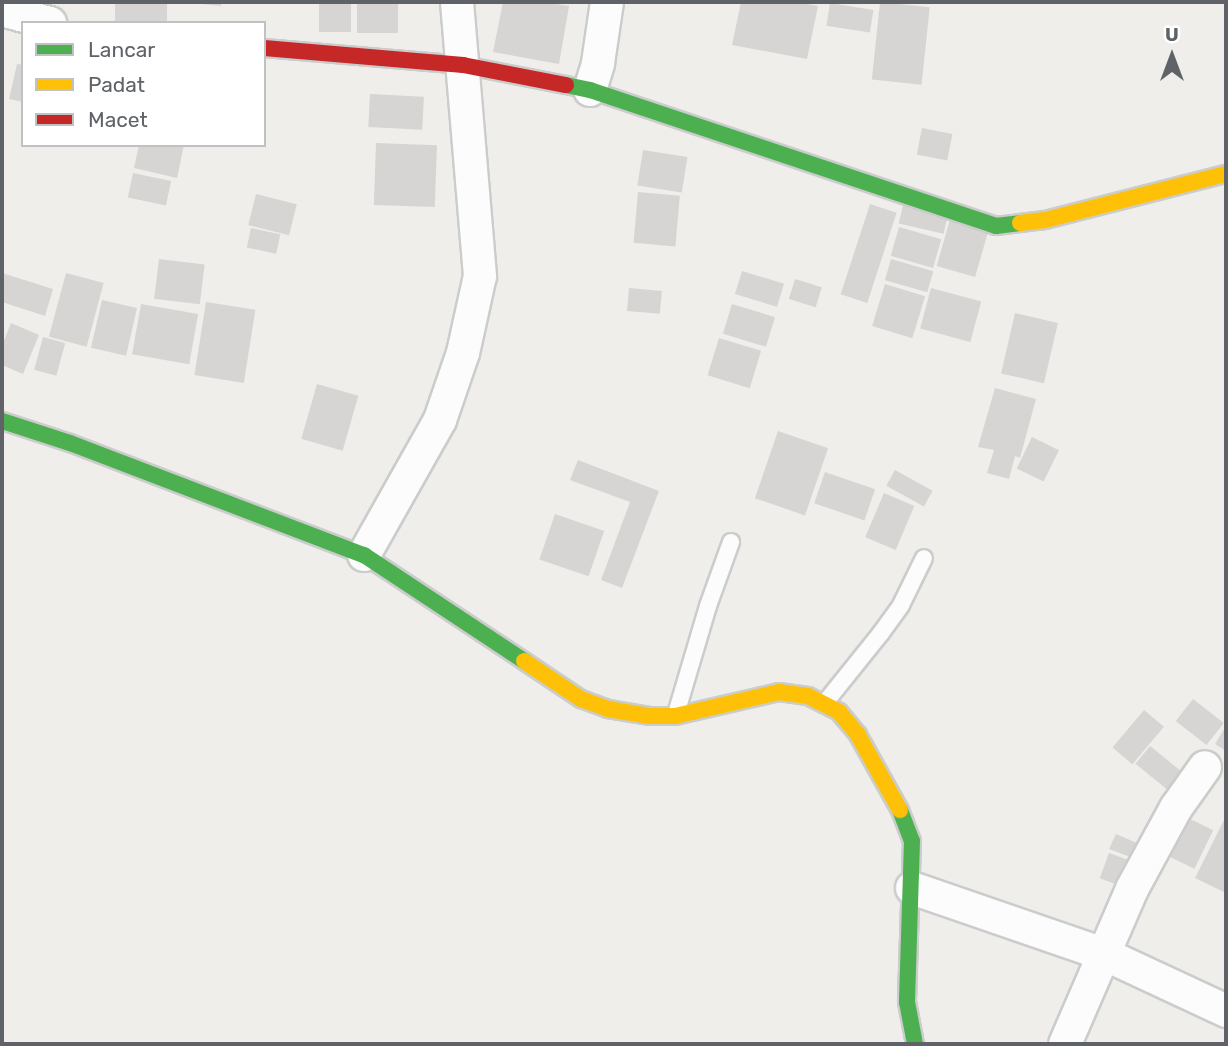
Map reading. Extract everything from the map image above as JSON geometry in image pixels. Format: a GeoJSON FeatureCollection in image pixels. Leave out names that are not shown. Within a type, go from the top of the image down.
{"type":"FeatureCollection","features":[{"type":"Feature","properties":{"kind":"street"},"geometry":{"type":"LineString","coordinates":[[364,555],[440,420],[463,353],[480,276],[457,2]]}},
{"type":"Feature","properties":{"kind":"street"},"geometry":{"type":"LineString","coordinates":[[590,90],[598,63],[607,2]]}},
{"type":"Feature","properties":{"kind":"street"},"geometry":{"type":"LineString","coordinates":[[2,10],[43,21]]}},
{"type":"Feature","properties":{"kind":"street"},"geometry":{"type":"LineString","coordinates":[[266,48],[463,65],[590,90],[996,226],[1045,220],[1226,174]]}},
{"type":"Feature","properties":{"kind":"street"},"geometry":{"type":"LineString","coordinates":[[2,421],[70,443],[364,555],[581,699],[608,709],[650,716],[675,716],[779,692],[808,696],[839,712],[858,735],[895,796],[912,841],[907,1002],[915,1044]]}},
{"type":"Feature","properties":{"kind":"street"},"geometry":{"type":"LineString","coordinates":[[1065,1044],[1132,889],[1177,808],[1205,767]]}},
{"type":"Feature","properties":{"kind":"street"},"geometry":{"type":"LineString","coordinates":[[912,888],[1104,954],[1226,1011]]}},
{"type":"Feature","properties":{"kind":"lane"},"geometry":{"type":"LineString","coordinates":[[675,716],[708,606],[731,542]]}},
{"type":"Feature","properties":{"kind":"lane"},"geometry":{"type":"LineString","coordinates":[[824,704],[901,605],[924,558]]}},
{"type":"Feature","properties":{"kind":"building"},"geometry":{"type":"Polygon","coordinates":[[[115,2],[167,2],[167,21],[115,21],[115,2]]]}},
{"type":"Feature","properties":{"kind":"building"},"geometry":{"type":"Polygon","coordinates":[[[182,2],[221,2],[221,6],[182,2]]]}},
{"type":"Feature","properties":{"kind":"building"},"geometry":{"type":"Polygon","coordinates":[[[319,2],[351,2],[351,32],[319,32],[319,2]]]}},
{"type":"Feature","properties":{"kind":"building"},"geometry":{"type":"Polygon","coordinates":[[[357,2],[398,2],[398,33],[357,33],[357,2]]]}},
{"type":"Feature","properties":{"kind":"building"},"geometry":{"type":"Polygon","coordinates":[[[503,2],[545,2],[569,6],[559,64],[493,52],[503,2]]]}},
{"type":"Feature","properties":{"kind":"building"},"geometry":{"type":"Polygon","coordinates":[[[741,2],[797,2],[818,6],[807,59],[732,45],[741,2]]]}},
{"type":"Feature","properties":{"kind":"building"},"geometry":{"type":"Polygon","coordinates":[[[880,2],[930,7],[922,85],[872,80],[880,2]]]}},
{"type":"Feature","properties":{"kind":"building"},"geometry":{"type":"Polygon","coordinates":[[[830,3],[873,10],[870,33],[826,26],[830,3]]]}},
{"type":"Feature","properties":{"kind":"building"},"geometry":{"type":"Polygon","coordinates":[[[17,64],[21,65],[21,102],[9,99],[17,64]]]}},
{"type":"Feature","properties":{"kind":"building"},"geometry":{"type":"Polygon","coordinates":[[[370,94],[424,97],[422,130],[368,127],[370,94]]]}},
{"type":"Feature","properties":{"kind":"building"},"geometry":{"type":"Polygon","coordinates":[[[922,128],[952,134],[947,160],[917,155],[922,128]]]}},
{"type":"Feature","properties":{"kind":"building"},"geometry":{"type":"Polygon","coordinates":[[[376,143],[437,145],[435,207],[374,205],[376,143]]]}},
{"type":"Feature","properties":{"kind":"building"},"geometry":{"type":"Polygon","coordinates":[[[139,147],[184,147],[177,178],[134,168],[139,147]]]}},
{"type":"Feature","properties":{"kind":"building"},"geometry":{"type":"Polygon","coordinates":[[[643,150],[687,157],[682,193],[637,186],[643,150]]]}},
{"type":"Feature","properties":{"kind":"building"},"geometry":{"type":"Polygon","coordinates":[[[133,173],[171,181],[166,206],[128,197],[133,173]]]}},
{"type":"Feature","properties":{"kind":"building"},"geometry":{"type":"Polygon","coordinates":[[[638,192],[680,196],[675,246],[634,243],[638,192]]]}},
{"type":"Feature","properties":{"kind":"building"},"geometry":{"type":"Polygon","coordinates":[[[256,194],[297,204],[289,235],[248,225],[256,194]]]}},
{"type":"Feature","properties":{"kind":"building"},"geometry":{"type":"Polygon","coordinates":[[[870,204],[897,213],[867,303],[841,294],[870,204]]]}},
{"type":"Feature","properties":{"kind":"building"},"geometry":{"type":"Polygon","coordinates":[[[903,205],[948,215],[944,234],[899,224],[903,205]]]}},
{"type":"Feature","properties":{"kind":"building"},"geometry":{"type":"Polygon","coordinates":[[[951,216],[989,227],[975,277],[937,266],[951,216]]]}},
{"type":"Feature","properties":{"kind":"building"},"geometry":{"type":"Polygon","coordinates":[[[899,227],[941,239],[933,268],[891,256],[899,227]]]}},
{"type":"Feature","properties":{"kind":"building"},"geometry":{"type":"Polygon","coordinates":[[[251,228],[280,234],[276,254],[247,248],[251,228]]]}},
{"type":"Feature","properties":{"kind":"building"},"geometry":{"type":"Polygon","coordinates":[[[159,259],[205,265],[200,304],[154,299],[159,259]]]}},
{"type":"Feature","properties":{"kind":"building"},"geometry":{"type":"Polygon","coordinates":[[[891,259],[933,271],[927,292],[885,280],[891,259]]]}},
{"type":"Feature","properties":{"kind":"building"},"geometry":{"type":"Polygon","coordinates":[[[742,271],[784,284],[777,307],[735,294],[742,271]]]}},
{"type":"Feature","properties":{"kind":"building"},"geometry":{"type":"Polygon","coordinates":[[[2,273],[53,289],[45,316],[2,302],[2,273]]]}},
{"type":"Feature","properties":{"kind":"building"},"geometry":{"type":"Polygon","coordinates":[[[66,273],[104,283],[87,347],[49,337],[66,273]]]}},
{"type":"Feature","properties":{"kind":"building"},"geometry":{"type":"Polygon","coordinates":[[[795,279],[822,287],[816,307],[789,299],[795,279]]]}},
{"type":"Feature","properties":{"kind":"building"},"geometry":{"type":"Polygon","coordinates":[[[885,284],[925,296],[912,338],[872,326],[885,284]]]}},
{"type":"Feature","properties":{"kind":"building"},"geometry":{"type":"Polygon","coordinates":[[[629,288],[662,291],[660,314],[627,311],[629,288]]]}},
{"type":"Feature","properties":{"kind":"building"},"geometry":{"type":"Polygon","coordinates":[[[931,288],[981,301],[970,342],[920,329],[931,288]]]}},
{"type":"Feature","properties":{"kind":"building"},"geometry":{"type":"Polygon","coordinates":[[[102,300],[137,308],[126,356],[91,348],[102,300]]]}},
{"type":"Feature","properties":{"kind":"building"},"geometry":{"type":"Polygon","coordinates":[[[206,302],[255,310],[244,383],[194,375],[206,302]]]}},
{"type":"Feature","properties":{"kind":"building"},"geometry":{"type":"Polygon","coordinates":[[[141,304],[198,314],[189,364],[132,354],[141,304]]]}},
{"type":"Feature","properties":{"kind":"building"},"geometry":{"type":"Polygon","coordinates":[[[732,304],[775,317],[766,347],[723,334],[732,304]]]}},
{"type":"Feature","properties":{"kind":"building"},"geometry":{"type":"Polygon","coordinates":[[[1015,313],[1058,323],[1044,383],[1001,373],[1015,313]]]}},
{"type":"Feature","properties":{"kind":"building"},"geometry":{"type":"Polygon","coordinates":[[[11,323],[39,335],[23,374],[2,365],[2,346],[11,323]]]}},
{"type":"Feature","properties":{"kind":"building"},"geometry":{"type":"Polygon","coordinates":[[[43,337],[65,343],[56,376],[34,370],[43,337]]]}},
{"type":"Feature","properties":{"kind":"building"},"geometry":{"type":"Polygon","coordinates":[[[719,338],[761,351],[750,388],[708,375],[719,338]]]}},
{"type":"Feature","properties":{"kind":"building"},"geometry":{"type":"Polygon","coordinates":[[[317,384],[358,396],[343,451],[301,439],[317,384]]]}},
{"type":"Feature","properties":{"kind":"building"},"geometry":{"type":"Polygon","coordinates":[[[995,388],[1036,399],[1020,458],[1015,456],[1009,479],[987,473],[994,450],[978,447],[995,388]]]}},
{"type":"Feature","properties":{"kind":"building"},"geometry":{"type":"Polygon","coordinates":[[[778,431],[828,448],[805,515],[755,498],[778,431]]]}},
{"type":"Feature","properties":{"kind":"building"},"geometry":{"type":"Polygon","coordinates":[[[1032,437],[1059,450],[1044,482],[1017,468],[1032,437]]]}},
{"type":"Feature","properties":{"kind":"building"},"geometry":{"type":"Polygon","coordinates":[[[578,460],[659,491],[622,588],[601,580],[630,502],[570,480],[578,460]]]}},
{"type":"Feature","properties":{"kind":"building"},"geometry":{"type":"Polygon","coordinates":[[[895,470],[933,491],[924,507],[886,486],[895,470]]]}},
{"type":"Feature","properties":{"kind":"building"},"geometry":{"type":"Polygon","coordinates":[[[825,472],[875,489],[864,520],[814,503],[825,472]]]}},
{"type":"Feature","properties":{"kind":"building"},"geometry":{"type":"Polygon","coordinates":[[[884,493],[914,506],[896,550],[865,537],[884,493]]]}},
{"type":"Feature","properties":{"kind":"building"},"geometry":{"type":"Polygon","coordinates":[[[555,514],[604,531],[589,576],[539,559],[555,514]]]}},
{"type":"Feature","properties":{"kind":"building"},"geometry":{"type":"Polygon","coordinates":[[[1193,699],[1224,723],[1206,745],[1176,721],[1193,699]]]}},
{"type":"Feature","properties":{"kind":"building"},"geometry":{"type":"Polygon","coordinates":[[[1144,710],[1164,727],[1132,764],[1113,748],[1144,710]]]}},
{"type":"Feature","properties":{"kind":"building"},"geometry":{"type":"Polygon","coordinates":[[[1226,726],[1226,751],[1215,744],[1226,726]]]}},
{"type":"Feature","properties":{"kind":"building"},"geometry":{"type":"Polygon","coordinates":[[[1150,746],[1184,774],[1170,792],[1136,764],[1150,746]]]}},
{"type":"Feature","properties":{"kind":"building"},"geometry":{"type":"Polygon","coordinates":[[[1180,814],[1213,830],[1194,869],[1161,853],[1180,814]]]}},
{"type":"Feature","properties":{"kind":"building"},"geometry":{"type":"Polygon","coordinates":[[[1224,820],[1226,821],[1226,893],[1195,878],[1224,820]]]}},
{"type":"Feature","properties":{"kind":"building"},"geometry":{"type":"Polygon","coordinates":[[[1116,834],[1146,847],[1141,861],[1109,849],[1116,834]]]}},
{"type":"Feature","properties":{"kind":"building"},"geometry":{"type":"Polygon","coordinates":[[[1109,853],[1137,863],[1128,889],[1100,878],[1109,853]]]}},
{"type":"Feature","properties":{"kind":"traffic: fast"},"geometry":{"type":"LineString","coordinates":[[566,85],[590,90],[996,226],[1020,223]]}},
{"type":"Feature","properties":{"kind":"traffic: fast"},"geometry":{"type":"LineString","coordinates":[[2,421],[70,443],[364,555],[524,661]]}},
{"type":"Feature","properties":{"kind":"traffic: fast"},"geometry":{"type":"LineString","coordinates":[[900,810],[912,841],[907,1002],[915,1044]]}},
{"type":"Feature","properties":{"kind":"traffic: slow"},"geometry":{"type":"LineString","coordinates":[[1020,223],[1045,220],[1226,174]]}},
{"type":"Feature","properties":{"kind":"traffic: slow"},"geometry":{"type":"LineString","coordinates":[[524,661],[581,699],[608,709],[650,716],[675,716],[779,692],[808,696],[839,712],[858,735],[900,810]]}},
{"type":"Feature","properties":{"kind":"traffic: jam"},"geometry":{"type":"LineString","coordinates":[[266,48],[463,65],[566,85]]}}]}
